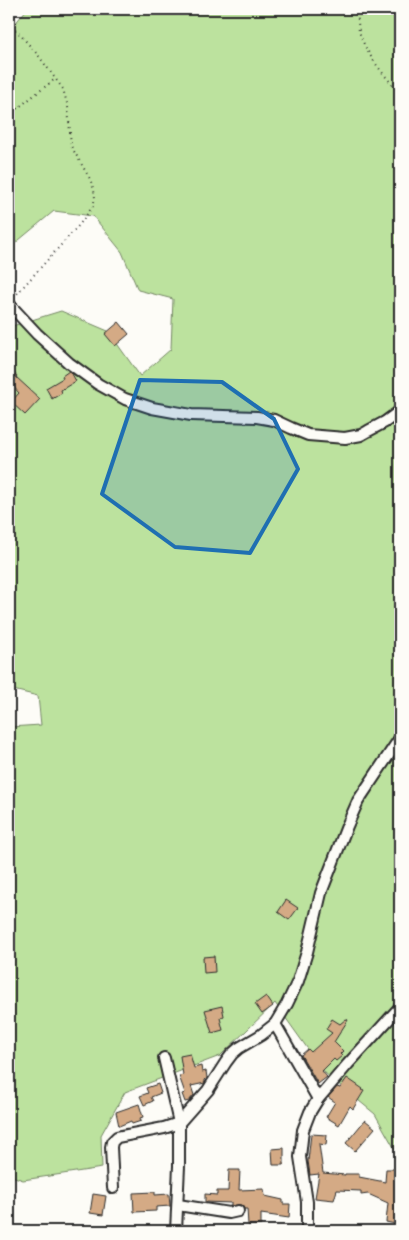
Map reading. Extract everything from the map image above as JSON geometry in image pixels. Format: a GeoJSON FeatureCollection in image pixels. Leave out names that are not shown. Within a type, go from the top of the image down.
{"type":"FeatureCollection","features":[{"type":"Feature","properties":{"kind":"street"},"geometry":{"type":"LineString","coordinates":[[9,303],[37,334],[69,363],[98,384],[125,399],[152,408],[191,415],[258,417],[274,420],[308,435],[345,438],[361,435],[385,422],[400,411]]}},
{"type":"Feature","properties":{"kind":"street"},"geometry":{"type":"LineString","coordinates":[[113,1188],[111,1147],[114,1139],[179,1123],[208,1090],[232,1054],[275,1024],[298,981],[321,893],[347,826],[358,801],[400,738]]}},
{"type":"Feature","properties":{"kind":"street"},"geometry":{"type":"LineString","coordinates":[[306,1231],[307,1202],[300,1157],[303,1130],[310,1112],[318,1099],[348,1064],[400,1007]]}},
{"type":"Feature","properties":{"kind":"street"},"geometry":{"type":"LineString","coordinates":[[275,1024],[318,1099]]}},
{"type":"Feature","properties":{"kind":"street"},"geometry":{"type":"LineString","coordinates":[[164,1058],[179,1123],[176,1231]]}},
{"type":"Feature","properties":{"kind":"street"},"geometry":{"type":"LineString","coordinates":[[178,1204],[229,1212],[238,1211]]}},
{"type":"Feature","properties":{"kind":"path"},"geometry":{"type":"LineString","coordinates":[[9,303],[80,224],[93,206],[95,198],[90,179],[70,146],[68,107],[63,90],[38,55],[9,21],[16,9]]}},
{"type":"Feature","properties":{"kind":"path"},"geometry":{"type":"LineString","coordinates":[[358,9],[360,31],[368,51],[379,69],[400,93]]}},
{"type":"Feature","properties":{"kind":"path"},"geometry":{"type":"LineString","coordinates":[[9,115],[55,79]]}},
{"type":"Feature","properties":{"kind":"highlighted area"},"geometry":{"type":"Polygon","coordinates":[[[140,380],[222,382],[274,419],[298,469],[250,553],[175,547],[102,494],[140,380]]]}},
{"type":"Feature","properties":{"kind":"green space"},"geometry":{"type":"Polygon","coordinates":[[[27,9],[400,9],[400,1158],[375,1114],[325,1073],[275,1003],[220,1056],[125,1092],[101,1135],[102,1168],[23,1180],[9,1175],[9,727],[41,725],[38,696],[9,689],[9,327],[61,311],[108,331],[140,376],[171,349],[173,299],[138,290],[122,252],[93,216],[54,211],[13,245],[9,245],[9,31],[27,9]]]}},
{"type":"Feature","properties":{"kind":"building"},"geometry":{"type":"Polygon","coordinates":[[[119,322],[129,334],[115,346],[105,334],[119,322]]]}},
{"type":"Feature","properties":{"kind":"building"},"geometry":{"type":"Polygon","coordinates":[[[9,367],[16,377],[40,399],[25,415],[11,402],[19,393],[10,383],[9,385],[9,367]]]}},
{"type":"Feature","properties":{"kind":"building"},"geometry":{"type":"Polygon","coordinates":[[[69,371],[76,381],[61,390],[62,393],[52,399],[46,388],[63,378],[62,376],[69,371]]]}},
{"type":"Feature","properties":{"kind":"building"},"geometry":{"type":"Polygon","coordinates":[[[286,900],[298,908],[289,920],[278,912],[286,900]]]}},
{"type":"Feature","properties":{"kind":"building"},"geometry":{"type":"Polygon","coordinates":[[[214,956],[215,972],[204,973],[203,957],[214,956]]]}},
{"type":"Feature","properties":{"kind":"building"},"geometry":{"type":"Polygon","coordinates":[[[266,996],[273,1006],[262,1014],[255,1004],[266,996]]]}},
{"type":"Feature","properties":{"kind":"building"},"geometry":{"type":"Polygon","coordinates":[[[222,1006],[224,1016],[220,1018],[223,1030],[212,1033],[205,1010],[222,1006]]]}},
{"type":"Feature","properties":{"kind":"building"},"geometry":{"type":"Polygon","coordinates":[[[332,1019],[340,1024],[346,1019],[348,1020],[334,1042],[343,1051],[340,1054],[342,1056],[336,1061],[334,1059],[322,1071],[327,1077],[318,1084],[301,1055],[308,1049],[311,1052],[332,1033],[326,1029],[332,1019]]]}},
{"type":"Feature","properties":{"kind":"building"},"geometry":{"type":"Polygon","coordinates":[[[190,1054],[194,1068],[201,1066],[202,1072],[206,1071],[207,1078],[205,1083],[191,1086],[194,1095],[189,1101],[185,1102],[182,1094],[185,1093],[179,1076],[183,1075],[180,1056],[190,1054]]]}},
{"type":"Feature","properties":{"kind":"building"},"geometry":{"type":"Polygon","coordinates":[[[347,1078],[364,1091],[353,1109],[350,1106],[339,1125],[326,1117],[335,1102],[328,1097],[337,1087],[340,1088],[347,1078]]]}},
{"type":"Feature","properties":{"kind":"building"},"geometry":{"type":"Polygon","coordinates":[[[158,1084],[161,1093],[151,1097],[153,1101],[144,1105],[140,1096],[148,1093],[146,1088],[158,1084]]]}},
{"type":"Feature","properties":{"kind":"building"},"geometry":{"type":"Polygon","coordinates":[[[139,1104],[143,1117],[140,1118],[141,1121],[132,1124],[131,1121],[119,1126],[116,1112],[139,1104]]]}},
{"type":"Feature","properties":{"kind":"building"},"geometry":{"type":"Polygon","coordinates":[[[365,1120],[375,1128],[355,1151],[346,1143],[365,1120]]]}},
{"type":"Feature","properties":{"kind":"building"},"geometry":{"type":"Polygon","coordinates":[[[311,1134],[327,1135],[326,1145],[319,1144],[323,1173],[359,1174],[359,1177],[385,1182],[386,1169],[398,1169],[400,1196],[398,1197],[395,1224],[386,1222],[388,1203],[368,1194],[361,1195],[361,1191],[337,1190],[334,1200],[315,1198],[319,1174],[310,1175],[308,1161],[311,1134]]]}},
{"type":"Feature","properties":{"kind":"building"},"geometry":{"type":"Polygon","coordinates":[[[284,1148],[284,1165],[273,1165],[272,1149],[284,1148]]]}},
{"type":"Feature","properties":{"kind":"building"},"geometry":{"type":"Polygon","coordinates":[[[229,1170],[240,1170],[239,1190],[264,1189],[265,1196],[283,1200],[283,1204],[290,1204],[289,1218],[261,1214],[261,1225],[248,1225],[247,1209],[244,1209],[241,1205],[231,1206],[231,1203],[205,1202],[205,1194],[217,1195],[217,1191],[228,1191],[229,1170]]]}},
{"type":"Feature","properties":{"kind":"building"},"geometry":{"type":"Polygon","coordinates":[[[155,1192],[155,1195],[169,1194],[170,1206],[156,1207],[156,1211],[134,1212],[133,1193],[155,1192]]]}},
{"type":"Feature","properties":{"kind":"building"},"geometry":{"type":"Polygon","coordinates":[[[93,1194],[106,1196],[103,1215],[90,1213],[93,1194]]]}}]}
